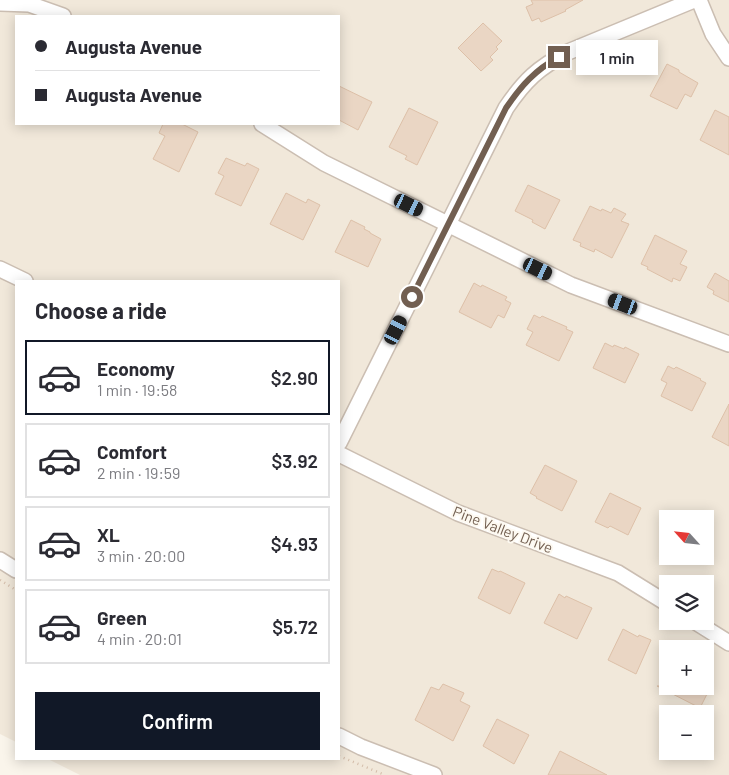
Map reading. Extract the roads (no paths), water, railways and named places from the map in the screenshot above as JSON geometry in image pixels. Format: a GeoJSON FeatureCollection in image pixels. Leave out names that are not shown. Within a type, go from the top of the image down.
{"type":"FeatureCollection","features":[{"type":"Feature","properties":{"kind":"street"},"geometry":{"type":"LineString","coordinates":[[340,441],[506,108],[518,91],[533,74],[568,52],[694,0]]}},
{"type":"Feature","properties":{"kind":"street"},"geometry":{"type":"LineString","coordinates":[[699,0],[713,34],[729,58]]}},
{"type":"Feature","properties":{"kind":"street"},"geometry":{"type":"LineString","coordinates":[[0,3],[29,4],[60,15]]}},
{"type":"Feature","properties":{"kind":"street"},"geometry":{"type":"LineString","coordinates":[[264,125],[324,163],[571,285],[729,344]]}},
{"type":"Feature","properties":{"kind":"street"},"geometry":{"type":"LineString","coordinates":[[0,269],[23,280]]}},
{"type":"Feature","properties":{"kind":"street","name":"Pine Valley Drive"},"geometry":{"type":"LineString","coordinates":[[340,454],[458,513],[618,573],[659,598]]}},
{"type":"Feature","properties":{"kind":"street"},"geometry":{"type":"LineString","coordinates":[[0,560],[15,569]]}},
{"type":"Feature","properties":{"kind":"street"},"geometry":{"type":"LineString","coordinates":[[708,630],[729,643]]}},
{"type":"Feature","properties":{"kind":"street"},"geometry":{"type":"LineString","coordinates":[[340,736],[361,747],[434,775]]}}]}
